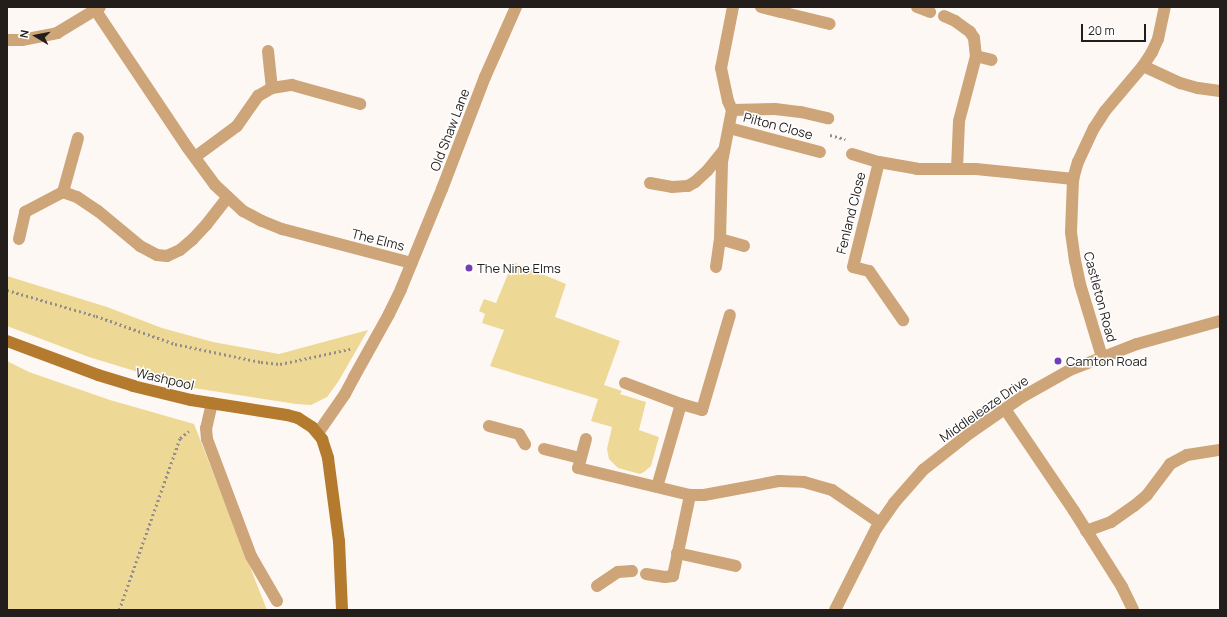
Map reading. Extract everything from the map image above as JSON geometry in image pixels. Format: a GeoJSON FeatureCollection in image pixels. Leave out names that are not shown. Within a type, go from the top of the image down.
{"type":"FeatureCollection","features":[{"type":"Feature","properties":{"kind":"street","name":"Old Shaw Lane"},"geometry":{"type":"LineString","coordinates":[[412,263],[488,71],[516,7]]}},
{"type":"Feature","properties":{"kind":"street","name":"Pilton Close"},"geometry":{"type":"LineString","coordinates":[[716,267],[720,239],[723,156],[732,110],[726,94],[722,68],[733,7]]}},
{"type":"Feature","properties":{"kind":"street"},"geometry":{"type":"LineString","coordinates":[[761,7],[786,10],[830,24]]}},
{"type":"Feature","properties":{"kind":"street"},"geometry":{"type":"LineString","coordinates":[[917,7],[930,12]]}},
{"type":"Feature","properties":{"kind":"street","name":"Castleton Road"},"geometry":{"type":"LineString","coordinates":[[1102,357],[1080,284],[1075,261],[1071,232],[1073,179],[1078,162],[1094,128],[1105,111],[1144,66],[1158,39],[1165,7]]}},
{"type":"Feature","properties":{"kind":"street","name":"The Elms"},"geometry":{"type":"LineString","coordinates":[[98,9],[195,157],[227,198],[250,214],[282,229],[412,263],[390,314],[345,394],[318,433]]}},
{"type":"Feature","properties":{"kind":"street"},"geometry":{"type":"LineString","coordinates":[[7,40],[38,38],[57,33],[98,9]]}},
{"type":"Feature","properties":{"kind":"street"},"geometry":{"type":"LineString","coordinates":[[944,16],[955,21],[970,32],[974,38],[976,56],[959,121],[957,169]]}},
{"type":"Feature","properties":{"kind":"street"},"geometry":{"type":"LineString","coordinates":[[268,51],[272,88]]}},
{"type":"Feature","properties":{"kind":"street"},"geometry":{"type":"LineString","coordinates":[[976,56],[992,60]]}},
{"type":"Feature","properties":{"kind":"street"},"geometry":{"type":"LineString","coordinates":[[1144,66],[1180,83],[1198,88],[1220,91]]}},
{"type":"Feature","properties":{"kind":"street"},"geometry":{"type":"LineString","coordinates":[[195,157],[237,126],[258,96],[272,88],[292,85],[360,104]]}},
{"type":"Feature","properties":{"kind":"street","name":"Pilton Close"},"geometry":{"type":"LineString","coordinates":[[732,110],[775,109],[801,112],[828,118]]}},
{"type":"Feature","properties":{"kind":"street","name":"Pilton Close"},"geometry":{"type":"LineString","coordinates":[[728,128],[820,152]]}},
{"type":"Feature","properties":{"kind":"street"},"geometry":{"type":"LineString","coordinates":[[19,239],[25,212],[63,192],[78,138]]}},
{"type":"Feature","properties":{"kind":"street","name":"Fenland Close"},"geometry":{"type":"LineString","coordinates":[[852,154],[879,162],[917,169],[957,169],[1011,172],[1073,179]]}},
{"type":"Feature","properties":{"kind":"street","name":"Pilton Close"},"geometry":{"type":"LineString","coordinates":[[650,183],[672,187],[688,186],[695,182],[723,156]]}},
{"type":"Feature","properties":{"kind":"street","name":"Fenland Close"},"geometry":{"type":"LineString","coordinates":[[879,162],[853,267],[869,271],[903,320]]}},
{"type":"Feature","properties":{"kind":"street"},"geometry":{"type":"LineString","coordinates":[[63,192],[77,197],[98,211],[140,246],[157,255],[167,256],[180,250],[192,240],[227,198]]}},
{"type":"Feature","properties":{"kind":"street"},"geometry":{"type":"LineString","coordinates":[[720,239],[744,246]]}},
{"type":"Feature","properties":{"kind":"street"},"geometry":{"type":"LineString","coordinates":[[625,383],[680,404],[702,410],[730,315]]}},
{"type":"Feature","properties":{"kind":"street","name":"Middleleaze Drive"},"geometry":{"type":"LineString","coordinates":[[835,610],[880,523],[894,503],[924,470],[970,433],[1052,380],[1102,357],[1162,336],[1220,321]]}},
{"type":"Feature","properties":{"kind":"street","name":"Washpool"},"geometry":{"type":"LineString","coordinates":[[7,341],[126,384],[172,396],[287,415],[306,422],[318,433]]}},
{"type":"Feature","properties":{"kind":"street"},"geometry":{"type":"LineString","coordinates":[[212,403],[206,428],[207,439],[251,556],[276,601]]}},
{"type":"Feature","properties":{"kind":"street"},"geometry":{"type":"LineString","coordinates":[[657,488],[680,404]]}},
{"type":"Feature","properties":{"kind":"street"},"geometry":{"type":"LineString","coordinates":[[1005,409],[1052,477],[1122,587],[1133,610]]}},
{"type":"Feature","properties":{"kind":"street"},"geometry":{"type":"LineString","coordinates":[[489,426],[519,434],[525,444]]}},
{"type":"Feature","properties":{"kind":"street"},"geometry":{"type":"LineString","coordinates":[[318,433],[325,447],[332,478],[339,541],[342,610]]}},
{"type":"Feature","properties":{"kind":"street"},"geometry":{"type":"LineString","coordinates":[[586,439],[578,468],[690,495],[704,495],[779,481],[804,482],[836,492],[880,523]]}},
{"type":"Feature","properties":{"kind":"street"},"geometry":{"type":"LineString","coordinates":[[544,449],[580,458]]}},
{"type":"Feature","properties":{"kind":"street"},"geometry":{"type":"LineString","coordinates":[[1086,531],[1111,522],[1134,506],[1147,494],[1170,464],[1187,455],[1220,450]]}},
{"type":"Feature","properties":{"kind":"street"},"geometry":{"type":"LineString","coordinates":[[646,574],[665,577],[673,576],[690,495]]}},
{"type":"Feature","properties":{"kind":"street"},"geometry":{"type":"LineString","coordinates":[[677,553],[736,566]]}},
{"type":"Feature","properties":{"kind":"street"},"geometry":{"type":"LineString","coordinates":[[598,586],[618,572],[632,571]]}},
{"type":"Feature","properties":{"kind":"path"},"geometry":{"type":"LineString","coordinates":[[7,290],[96,316],[175,344],[261,362],[280,364],[374,342]]}},
{"type":"Feature","properties":{"kind":"path"},"geometry":{"type":"LineString","coordinates":[[119,610],[180,438],[191,429]]}},
{"type":"Feature","properties":{"kind":"shaded area"},"geometry":{"type":"Polygon","coordinates":[[[513,262],[566,284],[555,317],[620,341],[604,385],[622,391],[620,394],[646,402],[639,430],[659,437],[651,466],[644,472],[640,474],[618,468],[609,459],[607,449],[612,427],[591,421],[598,399],[490,366],[504,330],[482,323],[485,314],[479,311],[484,299],[496,303],[513,262]]]}},
{"type":"Feature","properties":{"kind":"shaded area"},"geometry":{"type":"Polygon","coordinates":[[[7,276],[107,307],[162,328],[213,342],[279,354],[368,330],[338,382],[327,397],[311,405],[296,404],[187,387],[89,357],[7,326],[7,276]]]}},
{"type":"Feature","properties":{"kind":"shaded area"},"geometry":{"type":"Polygon","coordinates":[[[7,361],[29,372],[110,400],[194,424],[267,610],[7,610],[7,361]]]}},
{"type":"Feature","properties":{"kind":"place","name":"The Nine Elms"},"geometry":{"type":"Point","coordinates":[469,268]}},
{"type":"Feature","properties":{"kind":"place","name":"Camton Road"},"geometry":{"type":"Point","coordinates":[1058,361]}}]}
